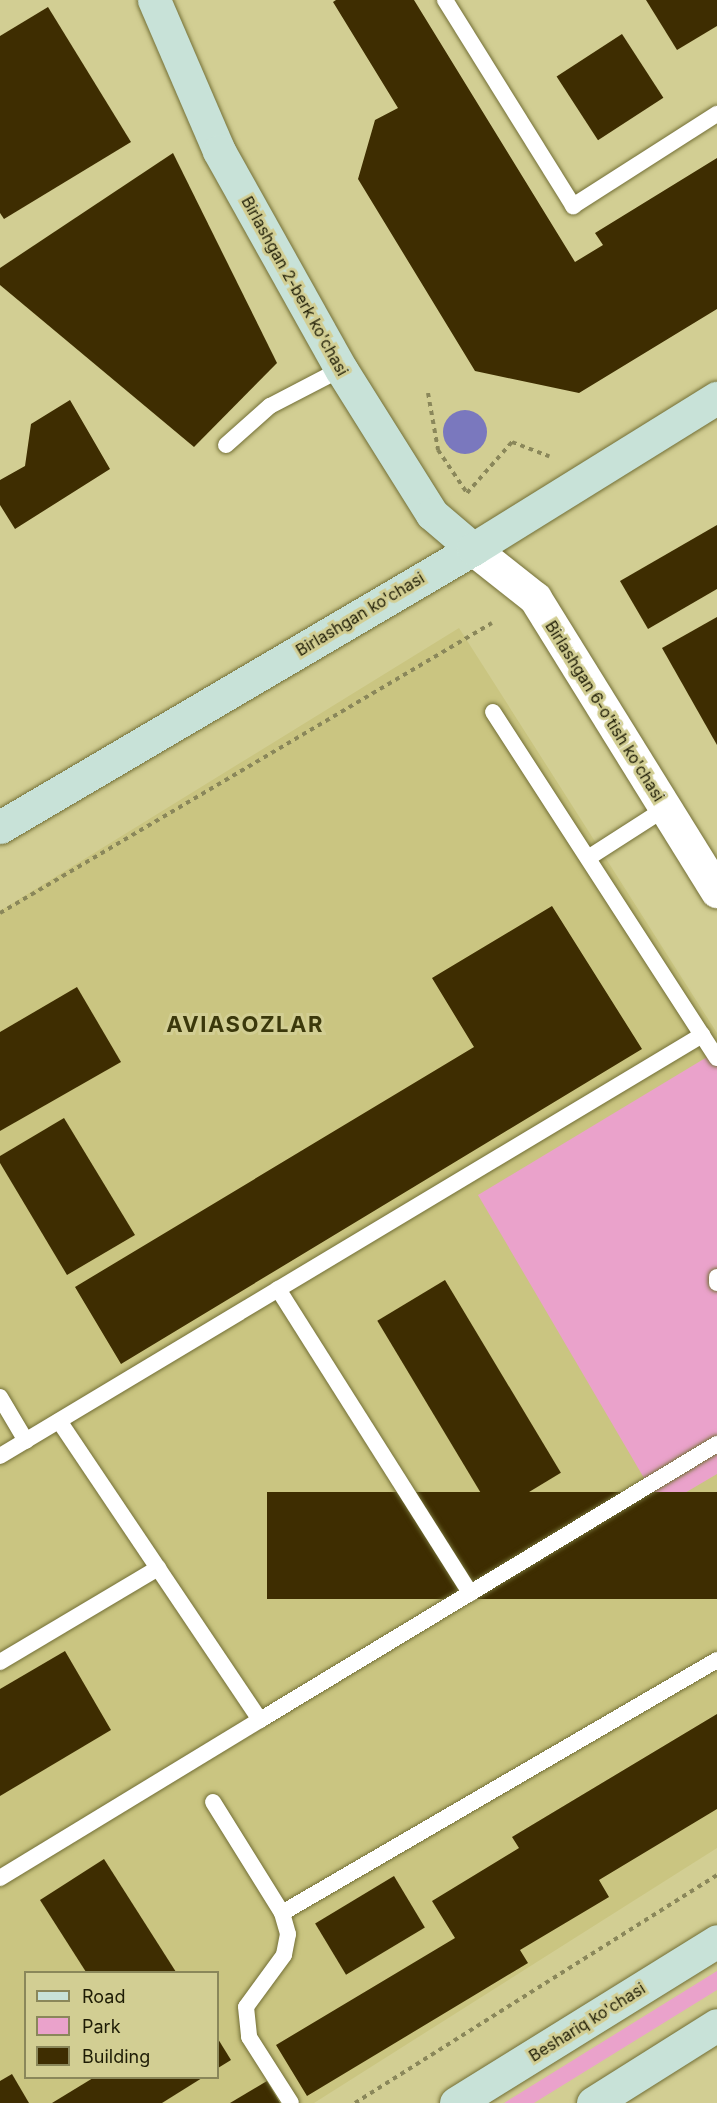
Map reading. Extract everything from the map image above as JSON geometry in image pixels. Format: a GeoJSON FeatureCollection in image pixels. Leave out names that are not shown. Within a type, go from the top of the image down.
{"type":"FeatureCollection","features":[{"type":"Feature","properties":{"kind":"main road","name":"Birlashgan 2-berk ko'chasi"},"geometry":{"type":"LineString","coordinates":[[154,0],[219,151],[341,369],[432,514],[473,549]]}},
{"type":"Feature","properties":{"kind":"main road","name":"Birlashgan ko'chasi"},"geometry":{"type":"LineString","coordinates":[[0,827],[473,549],[717,398]]}},
{"type":"Feature","properties":{"kind":"main road","name":"Beshariq ko'chasi"},"geometry":{"type":"LineString","coordinates":[[456,2103],[717,1941]]}},
{"type":"Feature","properties":{"kind":"main road"},"geometry":{"type":"LineString","coordinates":[[593,2103],[717,2025]]}},
{"type":"Feature","properties":{"kind":"street","name":"Birlashgan 6-o'tish ko'chasi"},"geometry":{"type":"LineString","coordinates":[[473,549],[535,598],[717,891]]}},
{"type":"Feature","properties":{"kind":"lane"},"geometry":{"type":"LineString","coordinates":[[445,0],[573,206],[717,114]]}},
{"type":"Feature","properties":{"kind":"lane"},"geometry":{"type":"LineString","coordinates":[[226,445],[270,406],[341,369]]}},
{"type":"Feature","properties":{"kind":"lane"},"geometry":{"type":"LineString","coordinates":[[493,712],[717,1058]]}},
{"type":"Feature","properties":{"kind":"lane"},"geometry":{"type":"LineString","coordinates":[[588,858],[666,808]]}},
{"type":"Feature","properties":{"kind":"lane"},"geometry":{"type":"LineString","coordinates":[[0,1456],[702,1035]]}},
{"type":"Feature","properties":{"kind":"lane"},"geometry":{"type":"LineString","coordinates":[[717,1276],[717,1283]]}},
{"type":"Feature","properties":{"kind":"lane"},"geometry":{"type":"LineString","coordinates":[[278,1289],[470,1593]]}},
{"type":"Feature","properties":{"kind":"lane"},"geometry":{"type":"LineString","coordinates":[[0,1397],[26,1441]]}},
{"type":"Feature","properties":{"kind":"lane"},"geometry":{"type":"LineString","coordinates":[[59,1421],[260,1720]]}},
{"type":"Feature","properties":{"kind":"lane"},"geometry":{"type":"LineString","coordinates":[[0,1878],[717,1444]]}},
{"type":"Feature","properties":{"kind":"lane"},"geometry":{"type":"LineString","coordinates":[[0,1662],[158,1568]]}},
{"type":"Feature","properties":{"kind":"lane"},"geometry":{"type":"LineString","coordinates":[[282,1912],[717,1660]]}},
{"type":"Feature","properties":{"kind":"lane"},"geometry":{"type":"LineString","coordinates":[[213,1802],[282,1912],[288,1934],[285,1955],[246,2007],[249,2037],[291,2103]]}},
{"type":"Feature","properties":{"kind":"path"},"geometry":{"type":"LineString","coordinates":[[428,393],[438,450],[467,493],[512,442],[549,456]]}},
{"type":"Feature","properties":{"kind":"path"},"geometry":{"type":"LineString","coordinates":[[0,913],[492,623]]}},
{"type":"Feature","properties":{"kind":"path"},"geometry":{"type":"LineString","coordinates":[[355,2103],[717,1875]]}},
{"type":"Feature","properties":{"kind":"shaded area"},"geometry":{"type":"Polygon","coordinates":[[[465,410],[474,411],[481,416],[486,423],[486,441],[481,448],[474,453],[465,454],[456,453],[449,448],[444,441],[443,432],[444,423],[449,416],[456,411],[465,410]]]}},
{"type":"Feature","properties":{"kind":"shaded area"},"geometry":{"type":"Polygon","coordinates":[[[459,628],[717,1033],[717,1848],[314,2103],[0,2103],[0,911],[459,628]]]}},
{"type":"Feature","properties":{"kind":"green space"},"geometry":{"type":"Polygon","coordinates":[[[717,1051],[717,1474],[661,1507],[478,1195],[717,1051]]]}},
{"type":"Feature","properties":{"kind":"green space"},"geometry":{"type":"Polygon","coordinates":[[[717,1971],[717,1990],[534,2103],[504,2103],[717,1971]]]}},
{"type":"Feature","properties":{"kind":"building"},"geometry":{"type":"Polygon","coordinates":[[[336,0],[414,0],[575,262],[603,245],[595,233],[717,158],[717,309],[579,393],[475,371],[358,179],[375,120],[398,108],[333,2],[336,0]]]}},
{"type":"Feature","properties":{"kind":"building"},"geometry":{"type":"Polygon","coordinates":[[[646,0],[717,0],[717,26],[677,50],[646,0]]]}},
{"type":"Feature","properties":{"kind":"building"},"geometry":{"type":"Polygon","coordinates":[[[48,7],[131,142],[4,219],[0,213],[0,36],[48,7]]]}},
{"type":"Feature","properties":{"kind":"building"},"geometry":{"type":"Polygon","coordinates":[[[622,34],[663,98],[598,140],[557,76],[622,34]]]}},
{"type":"Feature","properties":{"kind":"building"},"geometry":{"type":"Polygon","coordinates":[[[173,153],[277,363],[194,447],[0,285],[0,268],[173,153]]]}},
{"type":"Feature","properties":{"kind":"building"},"geometry":{"type":"Polygon","coordinates":[[[70,400],[110,469],[15,529],[0,505],[0,480],[25,466],[31,424],[70,400]]]}},
{"type":"Feature","properties":{"kind":"building"},"geometry":{"type":"Polygon","coordinates":[[[717,525],[717,589],[648,629],[620,581],[717,525]]]}},
{"type":"Feature","properties":{"kind":"building"},"geometry":{"type":"Polygon","coordinates":[[[717,617],[717,745],[662,648],[717,617]]]}},
{"type":"Feature","properties":{"kind":"building"},"geometry":{"type":"Polygon","coordinates":[[[552,906],[642,1049],[121,1364],[75,1287],[474,1047],[432,978],[552,906]]]}},
{"type":"Feature","properties":{"kind":"building"},"geometry":{"type":"Polygon","coordinates":[[[77,987],[121,1062],[0,1131],[0,1032],[77,987]]]}},
{"type":"Feature","properties":{"kind":"building"},"geometry":{"type":"Polygon","coordinates":[[[64,1118],[135,1235],[67,1275],[0,1163],[0,1156],[64,1118]]]}},
{"type":"Feature","properties":{"kind":"building"},"geometry":{"type":"Polygon","coordinates":[[[445,1280],[561,1473],[493,1514],[377,1321],[445,1280]]]}},
{"type":"Feature","properties":{"kind":"building"},"geometry":{"type":"Polygon","coordinates":[[[267,1492],[717,1492],[717,1599],[267,1599],[267,1492]]]}},
{"type":"Feature","properties":{"kind":"building"},"geometry":{"type":"Polygon","coordinates":[[[65,1651],[111,1730],[0,1796],[0,1689],[65,1651]]]}},
{"type":"Feature","properties":{"kind":"building"},"geometry":{"type":"Polygon","coordinates":[[[717,1714],[717,1809],[599,1880],[609,1897],[520,1950],[528,1963],[307,2096],[276,2045],[455,1938],[432,1901],[519,1848],[512,1837],[717,1714]]]}},
{"type":"Feature","properties":{"kind":"building"},"geometry":{"type":"Polygon","coordinates":[[[104,1859],[175,1971],[85,1971],[40,1900],[104,1859]]]}},
{"type":"Feature","properties":{"kind":"building"},"geometry":{"type":"Polygon","coordinates":[[[394,1876],[425,1927],[346,1975],[315,1923],[394,1876]]]}},
{"type":"Feature","properties":{"kind":"building"},"geometry":{"type":"Polygon","coordinates":[[[219,2041],[231,2060],[219,2067],[219,2041]]]}},
{"type":"Feature","properties":{"kind":"building"},"geometry":{"type":"Polygon","coordinates":[[[12,2074],[29,2103],[0,2103],[0,2081],[12,2074]]]}},
{"type":"Feature","properties":{"kind":"building"},"geometry":{"type":"Polygon","coordinates":[[[91,2079],[200,2079],[162,2103],[52,2103],[91,2079]]]}},
{"type":"Feature","properties":{"kind":"building"},"geometry":{"type":"Polygon","coordinates":[[[267,2081],[280,2103],[230,2103],[267,2081]]]}},
{"type":"Feature","properties":{"kind":"district","name":"AVIASOZLAR"},"geometry":{"type":"Point","coordinates":[245,1025]}}]}
